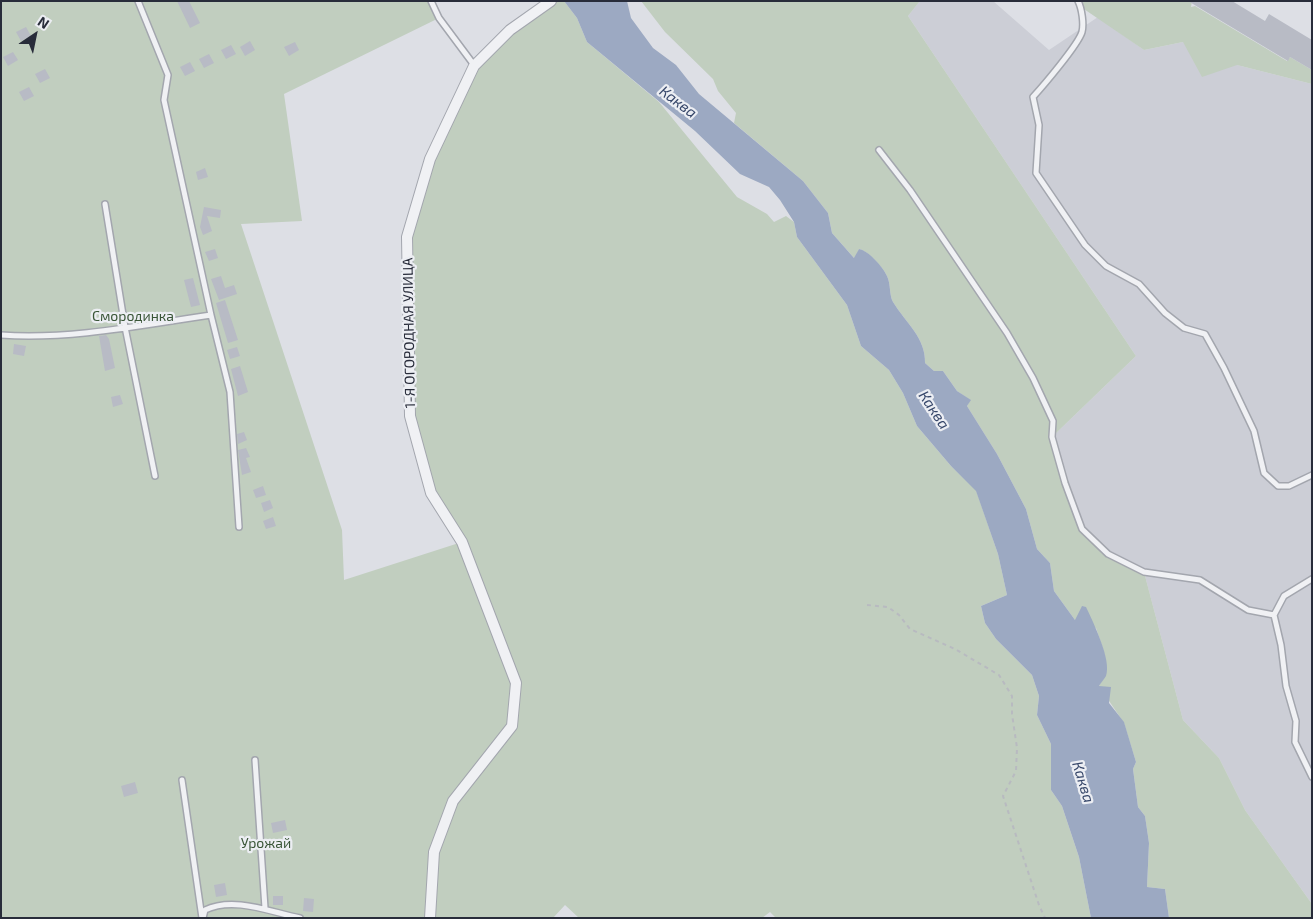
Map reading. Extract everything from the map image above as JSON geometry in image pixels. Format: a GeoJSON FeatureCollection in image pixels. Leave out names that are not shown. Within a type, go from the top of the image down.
{"type":"FeatureCollection","features":[{"type":"Feature","properties":{"kind":"street","name":"1-Я ОГОРОДНАЯ УЛИЦА"},"geometry":{"type":"LineString","coordinates":[[430,918],[434,852],[453,800],[512,726],[516,683],[462,542],[431,493],[410,416],[407,237],[430,159],[474,66],[510,30],[551,1]]}},
{"type":"Feature","properties":{"kind":"lane"},"geometry":{"type":"LineString","coordinates":[[138,1],[168,75],[164,100],[211,315],[230,392],[239,526]]}},
{"type":"Feature","properties":{"kind":"lane"},"geometry":{"type":"LineString","coordinates":[[431,1],[439,18],[474,66]]}},
{"type":"Feature","properties":{"kind":"lane"},"geometry":{"type":"LineString","coordinates":[[1078,1],[1081,7],[1082,32],[1051,78],[1033,97],[1039,125],[1036,173],[1085,245],[1106,266],[1139,284],[1165,313],[1184,328],[1205,334],[1254,430],[1264,473],[1278,486],[1289,486],[1312,475]]}},
{"type":"Feature","properties":{"kind":"lane"},"geometry":{"type":"LineString","coordinates":[[879,150],[916,199],[1007,333],[1033,378],[1053,421],[1052,438],[1065,484],[1082,529],[1108,554],[1144,572],[1200,580],[1248,610],[1274,614]]}},
{"type":"Feature","properties":{"kind":"lane"},"geometry":{"type":"LineString","coordinates":[[105,204],[125,328],[155,476]]}},
{"type":"Feature","properties":{"kind":"lane"},"geometry":{"type":"LineString","coordinates":[[1,335],[23,337],[125,328],[211,315]]}},
{"type":"Feature","properties":{"kind":"lane"},"geometry":{"type":"LineString","coordinates":[[1312,579],[1284,596],[1274,614],[1282,645],[1286,686],[1296,721],[1295,742],[1312,777]]}},
{"type":"Feature","properties":{"kind":"lane"},"geometry":{"type":"LineString","coordinates":[[255,760],[264,908]]}},
{"type":"Feature","properties":{"kind":"lane"},"geometry":{"type":"LineString","coordinates":[[182,780],[202,918]]}},
{"type":"Feature","properties":{"kind":"lane"},"geometry":{"type":"LineString","coordinates":[[202,918],[205,910],[217,904],[264,908],[300,918]]}},
{"type":"Feature","properties":{"kind":"path"},"geometry":{"type":"LineString","coordinates":[[867,605],[888,607],[899,615],[910,628],[955,649],[999,675],[1012,696],[1012,714],[1017,748],[1016,770],[1003,796],[1038,905],[1046,918]]}},
{"type":"Feature","properties":{"kind":"shaded area"},"geometry":{"type":"Polygon","coordinates":[[[920,1],[993,1],[1049,50],[1098,17],[1144,50],[1183,42],[1237,65],[1312,84],[1312,904],[1245,810],[1219,758],[1183,720],[1144,572],[1108,554],[1082,529],[1052,437],[1136,356],[908,16],[920,1]]]}},
{"type":"Feature","properties":{"kind":"green space"},"geometry":{"type":"Polygon","coordinates":[[[1,1],[431,1],[439,18],[284,94],[302,221],[241,224],[342,530],[344,580],[462,542],[431,493],[410,416],[407,237],[430,159],[474,66],[550,1],[564,1],[577,18],[587,42],[659,102],[737,197],[767,214],[774,222],[786,216],[794,222],[797,237],[847,305],[861,346],[889,370],[903,393],[917,426],[951,466],[976,490],[998,554],[1007,595],[981,606],[985,623],[996,639],[1032,675],[1039,696],[1037,715],[1051,744],[1051,790],[1062,806],[1079,857],[1091,918],[776,918],[770,912],[762,918],[579,918],[565,905],[553,918],[1,918],[1,1]]]}},
{"type":"Feature","properties":{"kind":"green space"},"geometry":{"type":"Polygon","coordinates":[[[641,1],[920,1],[908,16],[1136,356],[1052,437],[1082,529],[1108,554],[1144,572],[1183,720],[1219,758],[1245,810],[1312,904],[1312,918],[1169,918],[1165,889],[1147,887],[1149,843],[1145,816],[1138,807],[1133,769],[1136,762],[1124,723],[1099,686],[1106,664],[1096,628],[1075,620],[1054,591],[1050,563],[1037,549],[1026,509],[997,454],[967,406],[970,400],[957,391],[943,371],[934,371],[925,363],[919,338],[893,302],[888,279],[879,264],[863,250],[859,249],[855,259],[832,233],[828,213],[803,181],[734,123],[736,113],[718,91],[713,79],[665,32],[641,1]]]}},
{"type":"Feature","properties":{"kind":"green space"},"geometry":{"type":"Polygon","coordinates":[[[1078,1],[1192,1],[1191,7],[1195,6],[1287,61],[1290,57],[1312,70],[1312,84],[1237,65],[1202,77],[1183,42],[1144,50],[1081,7],[1078,1]]]}},
{"type":"Feature","properties":{"kind":"water","name":"Каква"},"geometry":{"type":"Polygon","coordinates":[[[564,1],[627,1],[631,18],[653,48],[676,65],[699,94],[803,181],[828,213],[832,233],[854,258],[859,249],[871,256],[879,264],[888,279],[893,302],[919,338],[925,363],[934,371],[943,371],[957,391],[971,400],[967,406],[997,454],[1026,509],[1037,549],[1050,563],[1054,591],[1075,620],[1082,606],[1086,607],[1101,641],[1107,669],[1106,676],[1099,686],[1111,687],[1109,703],[1124,722],[1136,762],[1133,769],[1138,807],[1145,816],[1149,843],[1147,887],[1165,889],[1169,918],[1091,918],[1079,857],[1062,806],[1051,790],[1051,744],[1037,715],[1039,696],[1032,675],[996,639],[985,623],[981,606],[1007,595],[998,554],[976,491],[951,466],[917,426],[903,393],[889,370],[861,346],[847,305],[797,237],[794,222],[780,200],[769,187],[740,174],[695,131],[587,42],[577,18],[564,1]]]}},
{"type":"Feature","properties":{"kind":"building"},"geometry":{"type":"Polygon","coordinates":[[[177,1],[189,1],[200,23],[190,28],[177,1]]]}},
{"type":"Feature","properties":{"kind":"building"},"geometry":{"type":"Polygon","coordinates":[[[1188,1],[1232,1],[1265,21],[1269,14],[1312,40],[1312,70],[1290,57],[1288,61],[1188,1]]]}},
{"type":"Feature","properties":{"kind":"building"},"geometry":{"type":"Polygon","coordinates":[[[26,27],[31,36],[21,41],[16,32],[26,27]]]}},
{"type":"Feature","properties":{"kind":"building"},"geometry":{"type":"Polygon","coordinates":[[[250,41],[255,50],[245,56],[240,47],[250,41]]]}},
{"type":"Feature","properties":{"kind":"building"},"geometry":{"type":"Polygon","coordinates":[[[295,42],[299,50],[289,56],[284,47],[295,42]]]}},
{"type":"Feature","properties":{"kind":"building"},"geometry":{"type":"Polygon","coordinates":[[[231,45],[236,54],[226,59],[221,50],[231,45]]]}},
{"type":"Feature","properties":{"kind":"building"},"geometry":{"type":"Polygon","coordinates":[[[13,52],[18,60],[8,66],[3,57],[13,52]]]}},
{"type":"Feature","properties":{"kind":"building"},"geometry":{"type":"Polygon","coordinates":[[[209,54],[214,63],[204,68],[199,59],[209,54]]]}},
{"type":"Feature","properties":{"kind":"building"},"geometry":{"type":"Polygon","coordinates":[[[190,62],[195,71],[185,76],[180,67],[190,62]]]}},
{"type":"Feature","properties":{"kind":"building"},"geometry":{"type":"Polygon","coordinates":[[[45,69],[50,78],[40,83],[35,74],[45,69]]]}},
{"type":"Feature","properties":{"kind":"building"},"geometry":{"type":"Polygon","coordinates":[[[29,87],[34,96],[24,101],[19,92],[29,87]]]}},
{"type":"Feature","properties":{"kind":"building"},"geometry":{"type":"Polygon","coordinates":[[[205,168],[208,177],[198,180],[196,172],[205,168]]]}},
{"type":"Feature","properties":{"kind":"building"},"geometry":{"type":"Polygon","coordinates":[[[204,207],[221,210],[220,218],[207,216],[212,231],[203,235],[200,227],[204,207]]]}},
{"type":"Feature","properties":{"kind":"building"},"geometry":{"type":"Polygon","coordinates":[[[215,249],[218,258],[209,261],[205,252],[215,249]]]}},
{"type":"Feature","properties":{"kind":"building"},"geometry":{"type":"Polygon","coordinates":[[[221,276],[225,288],[234,285],[237,294],[219,300],[211,279],[221,276]]]}},
{"type":"Feature","properties":{"kind":"building"},"geometry":{"type":"Polygon","coordinates":[[[193,278],[200,305],[191,307],[184,280],[193,278]]]}},
{"type":"Feature","properties":{"kind":"building"},"geometry":{"type":"Polygon","coordinates":[[[225,300],[238,340],[228,343],[216,303],[225,300]]]}},
{"type":"Feature","properties":{"kind":"building"},"geometry":{"type":"Polygon","coordinates":[[[106,335],[109,339],[115,368],[105,371],[99,336],[106,335]]]}},
{"type":"Feature","properties":{"kind":"building"},"geometry":{"type":"Polygon","coordinates":[[[14,344],[26,346],[24,356],[13,354],[14,344]]]}},
{"type":"Feature","properties":{"kind":"building"},"geometry":{"type":"Polygon","coordinates":[[[237,347],[240,356],[230,359],[227,350],[237,347]]]}},
{"type":"Feature","properties":{"kind":"building"},"geometry":{"type":"Polygon","coordinates":[[[240,366],[248,392],[238,396],[231,369],[240,366]]]}},
{"type":"Feature","properties":{"kind":"building"},"geometry":{"type":"Polygon","coordinates":[[[120,395],[123,404],[113,407],[111,397],[120,395]]]}},
{"type":"Feature","properties":{"kind":"building"},"geometry":{"type":"Polygon","coordinates":[[[244,432],[247,440],[238,444],[237,434],[244,432]]]}},
{"type":"Feature","properties":{"kind":"building"},"geometry":{"type":"Polygon","coordinates":[[[246,448],[250,457],[246,458],[251,472],[242,475],[238,450],[246,448]]]}},
{"type":"Feature","properties":{"kind":"building"},"geometry":{"type":"Polygon","coordinates":[[[263,486],[266,495],[256,498],[253,490],[263,486]]]}},
{"type":"Feature","properties":{"kind":"building"},"geometry":{"type":"Polygon","coordinates":[[[270,500],[273,508],[264,512],[261,503],[270,500]]]}},
{"type":"Feature","properties":{"kind":"building"},"geometry":{"type":"Polygon","coordinates":[[[273,517],[276,526],[266,529],[263,521],[273,517]]]}},
{"type":"Feature","properties":{"kind":"building"},"geometry":{"type":"Polygon","coordinates":[[[135,782],[138,793],[124,797],[121,786],[135,782]]]}},
{"type":"Feature","properties":{"kind":"building"},"geometry":{"type":"Polygon","coordinates":[[[285,820],[287,830],[273,833],[271,823],[285,820]]]}},
{"type":"Feature","properties":{"kind":"building"},"geometry":{"type":"Polygon","coordinates":[[[225,883],[227,895],[216,897],[214,885],[225,883]]]}},
{"type":"Feature","properties":{"kind":"building"},"geometry":{"type":"Polygon","coordinates":[[[273,896],[283,896],[283,905],[273,905],[273,896]]]}},
{"type":"Feature","properties":{"kind":"building"},"geometry":{"type":"Polygon","coordinates":[[[304,898],[314,899],[313,912],[303,911],[304,898]]]}},
{"type":"Feature","properties":{"kind":"park label","name":"Смородинка"},"geometry":{"type":"Point","coordinates":[133,316]}},
{"type":"Feature","properties":{"kind":"park label","name":"Урожай"},"geometry":{"type":"Point","coordinates":[266,843]}}]}
